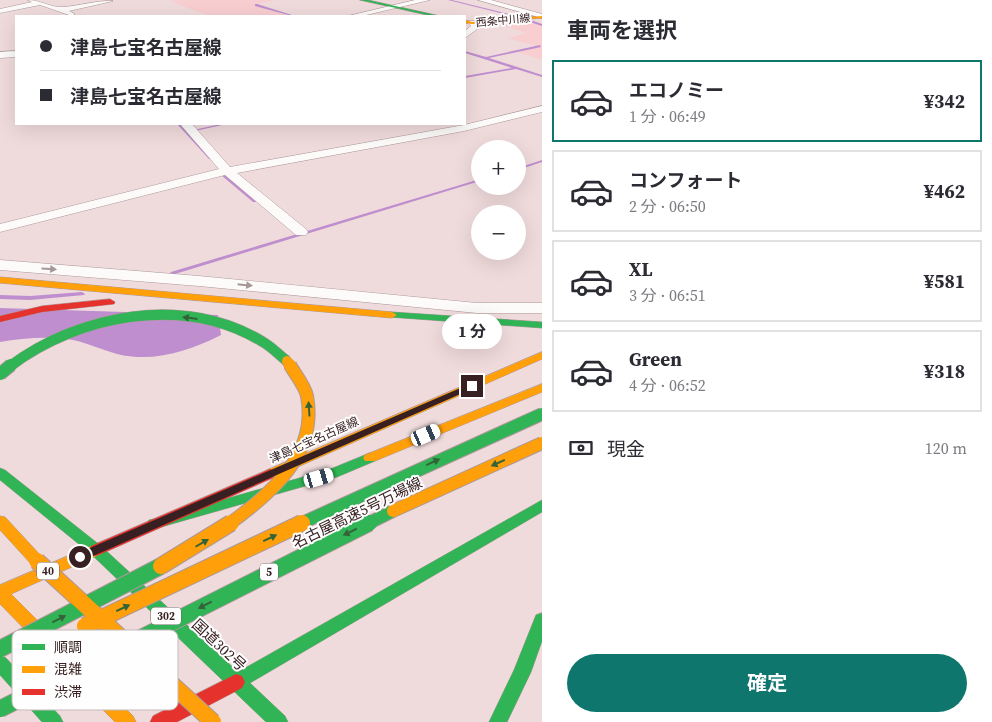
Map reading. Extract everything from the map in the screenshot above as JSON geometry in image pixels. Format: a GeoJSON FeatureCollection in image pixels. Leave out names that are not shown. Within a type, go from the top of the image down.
{"type":"FeatureCollection","features":[{"type":"Feature","properties":{"kind":"main road"},"geometry":{"type":"LineString","coordinates":[[362,0],[432,15]]}},
{"type":"Feature","properties":{"kind":"main road","name":"西条中川線"},"geometry":{"type":"LineString","coordinates":[[469,22],[542,16]]}},
{"type":"Feature","properties":{"kind":"main road"},"geometry":{"type":"LineString","coordinates":[[0,280],[542,325]]}},
{"type":"Feature","properties":{"kind":"main road"},"geometry":{"type":"LineString","coordinates":[[0,319],[42,310],[108,302],[178,300],[259,303]]}},
{"type":"Feature","properties":{"kind":"main road"},"geometry":{"type":"LineString","coordinates":[[0,374],[9,365],[38,346],[91,325],[136,317],[159,316],[204,320],[223,324],[259,339],[286,360],[305,388],[309,406],[309,422],[305,440],[286,475],[246,515],[180,556],[37,630]]}},
{"type":"Feature","properties":{"kind":"main road","name":"津島七宝名古屋線"},"geometry":{"type":"LineString","coordinates":[[96,550],[542,355]]}},
{"type":"Feature","properties":{"kind":"main road"},"geometry":{"type":"LineString","coordinates":[[154,524],[332,474],[542,388]]}},
{"type":"Feature","properties":{"kind":"main road","name":"名古屋高速5号万場線"},"geometry":{"type":"LineString","coordinates":[[75,630],[377,488],[542,414]]}},
{"type":"Feature","properties":{"kind":"main road","name":"名古屋高速5号万場線"},"geometry":{"type":"LineString","coordinates":[[157,630],[391,512],[542,443]]}},
{"type":"Feature","properties":{"kind":"main road","name":"国道302号"},"geometry":{"type":"LineString","coordinates":[[0,473],[96,550],[279,722]]}},
{"type":"Feature","properties":{"kind":"main road"},"geometry":{"type":"LineString","coordinates":[[159,722],[236,682],[542,505]]}},
{"type":"Feature","properties":{"kind":"main road"},"geometry":{"type":"LineString","coordinates":[[0,520],[36,561],[112,630]]}},
{"type":"Feature","properties":{"kind":"main road","name":"40"},"geometry":{"type":"LineString","coordinates":[[0,593],[96,550]]}},
{"type":"Feature","properties":{"kind":"main road"},"geometry":{"type":"LineString","coordinates":[[0,593],[36,630]]}},
{"type":"Feature","properties":{"kind":"main road"},"geometry":{"type":"LineString","coordinates":[[498,722],[522,672],[542,620]]}},
{"type":"Feature","properties":{"kind":"main road"},"geometry":{"type":"LineString","coordinates":[[0,649],[12,643]]}},
{"type":"Feature","properties":{"kind":"main road"},"geometry":{"type":"LineString","coordinates":[[3,664],[12,674]]}},
{"type":"Feature","properties":{"kind":"main road"},"geometry":{"type":"LineString","coordinates":[[178,690],[213,722]]}},
{"type":"Feature","properties":{"kind":"main road","name":"名古屋高速5号万場線"},"geometry":{"type":"LineString","coordinates":[[0,709],[12,703]]}},
{"type":"Feature","properties":{"kind":"main road"},"geometry":{"type":"LineString","coordinates":[[43,710],[54,722]]}},
{"type":"Feature","properties":{"kind":"main road"},"geometry":{"type":"LineString","coordinates":[[115,710],[127,722]]}},
{"type":"Feature","properties":{"kind":"street"},"geometry":{"type":"LineString","coordinates":[[60,10],[109,1],[106,0]]}},
{"type":"Feature","properties":{"kind":"street"},"geometry":{"type":"LineString","coordinates":[[357,15],[426,0]]}},
{"type":"Feature","properties":{"kind":"street"},"geometry":{"type":"LineString","coordinates":[[482,0],[542,16]]}},
{"type":"Feature","properties":{"kind":"street"},"geometry":{"type":"LineString","coordinates":[[0,11],[36,2],[74,15]]}},
{"type":"Feature","properties":{"kind":"street"},"geometry":{"type":"LineString","coordinates":[[466,35],[477,26],[469,22]]}},
{"type":"Feature","properties":{"kind":"street"},"geometry":{"type":"LineString","coordinates":[[0,55],[15,54]]}},
{"type":"Feature","properties":{"kind":"street"},"geometry":{"type":"LineString","coordinates":[[0,228],[227,171],[464,128],[542,109]]}},
{"type":"Feature","properties":{"kind":"street"},"geometry":{"type":"LineString","coordinates":[[187,125],[227,171],[301,232]]}},
{"type":"Feature","properties":{"kind":"street"},"geometry":{"type":"LineString","coordinates":[[0,265],[199,281],[477,308],[542,308]]}},
{"type":"Feature","properties":{"kind":"shaded area"},"geometry":{"type":"Polygon","coordinates":[[[276,0],[255,4],[289,15],[206,15],[170,1],[276,0]]]}},
{"type":"Feature","properties":{"kind":"shaded area"},"geometry":{"type":"Polygon","coordinates":[[[522,19],[542,25],[542,60],[518,52],[539,47],[508,38],[526,33],[493,22],[522,19]]]}},
{"type":"Feature","properties":{"kind":"shaded area"},"geometry":{"type":"Polygon","coordinates":[[[0,308],[218,315],[221,335],[197,346],[171,354],[144,357],[117,354],[79,341],[55,338],[18,339],[0,342],[0,308]]]}},
{"type":"Feature","properties":{"kind":"waterway"},"geometry":{"type":"LineString","coordinates":[[449,0],[516,16]]}},
{"type":"Feature","properties":{"kind":"waterway"},"geometry":{"type":"LineString","coordinates":[[256,5],[291,15]]}},
{"type":"Feature","properties":{"kind":"waterway"},"geometry":{"type":"LineString","coordinates":[[525,19],[542,25]]}},
{"type":"Feature","properties":{"kind":"waterway"},"geometry":{"type":"LineString","coordinates":[[487,58],[540,46]]}},
{"type":"Feature","properties":{"kind":"waterway"},"geometry":{"type":"LineString","coordinates":[[466,52],[542,76]]}},
{"type":"Feature","properties":{"kind":"waterway"},"geometry":{"type":"LineString","coordinates":[[466,77],[515,68]]}},
{"type":"Feature","properties":{"kind":"waterway"},"geometry":{"type":"LineString","coordinates":[[180,125],[210,158]]}},
{"type":"Feature","properties":{"kind":"waterway"},"geometry":{"type":"LineString","coordinates":[[195,130],[220,125]]}},
{"type":"Feature","properties":{"kind":"waterway"},"geometry":{"type":"LineString","coordinates":[[526,166],[542,161]]}},
{"type":"Feature","properties":{"kind":"waterway"},"geometry":{"type":"LineString","coordinates":[[223,174],[255,201]]}},
{"type":"Feature","properties":{"kind":"waterway"},"geometry":{"type":"LineString","coordinates":[[173,273],[471,183]]}},
{"type":"Feature","properties":{"kind":"waterway"},"geometry":{"type":"LineString","coordinates":[[0,297],[30,298],[82,294]]}},
{"type":"Feature","properties":{"kind":"traffic: fast"},"geometry":{"type":"LineString","coordinates":[[362,0],[433,15]]}},
{"type":"Feature","properties":{"kind":"traffic: fast"},"geometry":{"type":"LineString","coordinates":[[0,374],[44,343],[61,335],[88,325],[148,315],[209,320],[238,329],[264,342],[287,361]]}},
{"type":"Feature","properties":{"kind":"traffic: fast"},"geometry":{"type":"LineString","coordinates":[[392,315],[542,325]]}},
{"type":"Feature","properties":{"kind":"traffic: fast"},"geometry":{"type":"LineString","coordinates":[[302,523],[542,414]]}},
{"type":"Feature","properties":{"kind":"traffic: fast"},"geometry":{"type":"LineString","coordinates":[[154,524],[332,474],[370,458]]}},
{"type":"Feature","properties":{"kind":"traffic: fast"},"geometry":{"type":"LineString","coordinates":[[0,473],[96,550],[279,722]]}},
{"type":"Feature","properties":{"kind":"traffic: fast"},"geometry":{"type":"LineString","coordinates":[[236,682],[542,505]]}},
{"type":"Feature","properties":{"kind":"traffic: fast"},"geometry":{"type":"LineString","coordinates":[[157,630],[393,511]]}},
{"type":"Feature","properties":{"kind":"traffic: fast"},"geometry":{"type":"LineString","coordinates":[[37,630],[161,566]]}},
{"type":"Feature","properties":{"kind":"traffic: fast"},"geometry":{"type":"LineString","coordinates":[[498,722],[522,672],[542,620]]}},
{"type":"Feature","properties":{"kind":"traffic: fast"},"geometry":{"type":"LineString","coordinates":[[0,649],[12,643]]}},
{"type":"Feature","properties":{"kind":"traffic: fast"},"geometry":{"type":"LineString","coordinates":[[0,663],[12,676]]}},
{"type":"Feature","properties":{"kind":"traffic: fast"},"geometry":{"type":"LineString","coordinates":[[0,709],[12,703]]}},
{"type":"Feature","properties":{"kind":"traffic: fast"},"geometry":{"type":"LineString","coordinates":[[43,710],[54,722]]}},
{"type":"Feature","properties":{"kind":"traffic: slow"},"geometry":{"type":"LineString","coordinates":[[466,21],[472,23],[542,17]]}},
{"type":"Feature","properties":{"kind":"traffic: slow"},"geometry":{"type":"LineString","coordinates":[[0,280],[392,315]]}},
{"type":"Feature","properties":{"kind":"traffic: slow"},"geometry":{"type":"LineString","coordinates":[[270,474],[542,355]]}},
{"type":"Feature","properties":{"kind":"traffic: slow"},"geometry":{"type":"LineString","coordinates":[[161,566],[189,551],[251,509],[278,483],[299,455],[309,426],[306,394],[287,361]]}},
{"type":"Feature","properties":{"kind":"traffic: slow"},"geometry":{"type":"LineString","coordinates":[[370,458],[542,388]]}},
{"type":"Feature","properties":{"kind":"traffic: slow"},"geometry":{"type":"LineString","coordinates":[[393,511],[542,443]]}},
{"type":"Feature","properties":{"kind":"traffic: slow"},"geometry":{"type":"LineString","coordinates":[[0,521],[37,561]]}},
{"type":"Feature","properties":{"kind":"traffic: slow"},"geometry":{"type":"LineString","coordinates":[[85,626],[302,523]]}},
{"type":"Feature","properties":{"kind":"traffic: slow"},"geometry":{"type":"LineString","coordinates":[[0,592],[96,550]]}},
{"type":"Feature","properties":{"kind":"traffic: slow"},"geometry":{"type":"LineString","coordinates":[[37,561],[112,630]]}},
{"type":"Feature","properties":{"kind":"traffic: slow"},"geometry":{"type":"LineString","coordinates":[[0,594],[36,630]]}},
{"type":"Feature","properties":{"kind":"traffic: slow"},"geometry":{"type":"LineString","coordinates":[[178,690],[213,722]]}},
{"type":"Feature","properties":{"kind":"traffic: slow"},"geometry":{"type":"LineString","coordinates":[[115,710],[127,722]]}},
{"type":"Feature","properties":{"kind":"traffic: jam"},"geometry":{"type":"LineString","coordinates":[[0,319],[42,309],[110,302]]}},
{"type":"Feature","properties":{"kind":"traffic: jam"},"geometry":{"type":"LineString","coordinates":[[96,550],[270,474]]}},
{"type":"Feature","properties":{"kind":"traffic: jam"},"geometry":{"type":"LineString","coordinates":[[159,722],[236,682]]}},
{"type":"Feature","properties":{"kind":"route"},"geometry":{"type":"LineString","coordinates":[[80,557],[472,386]]}}]}
